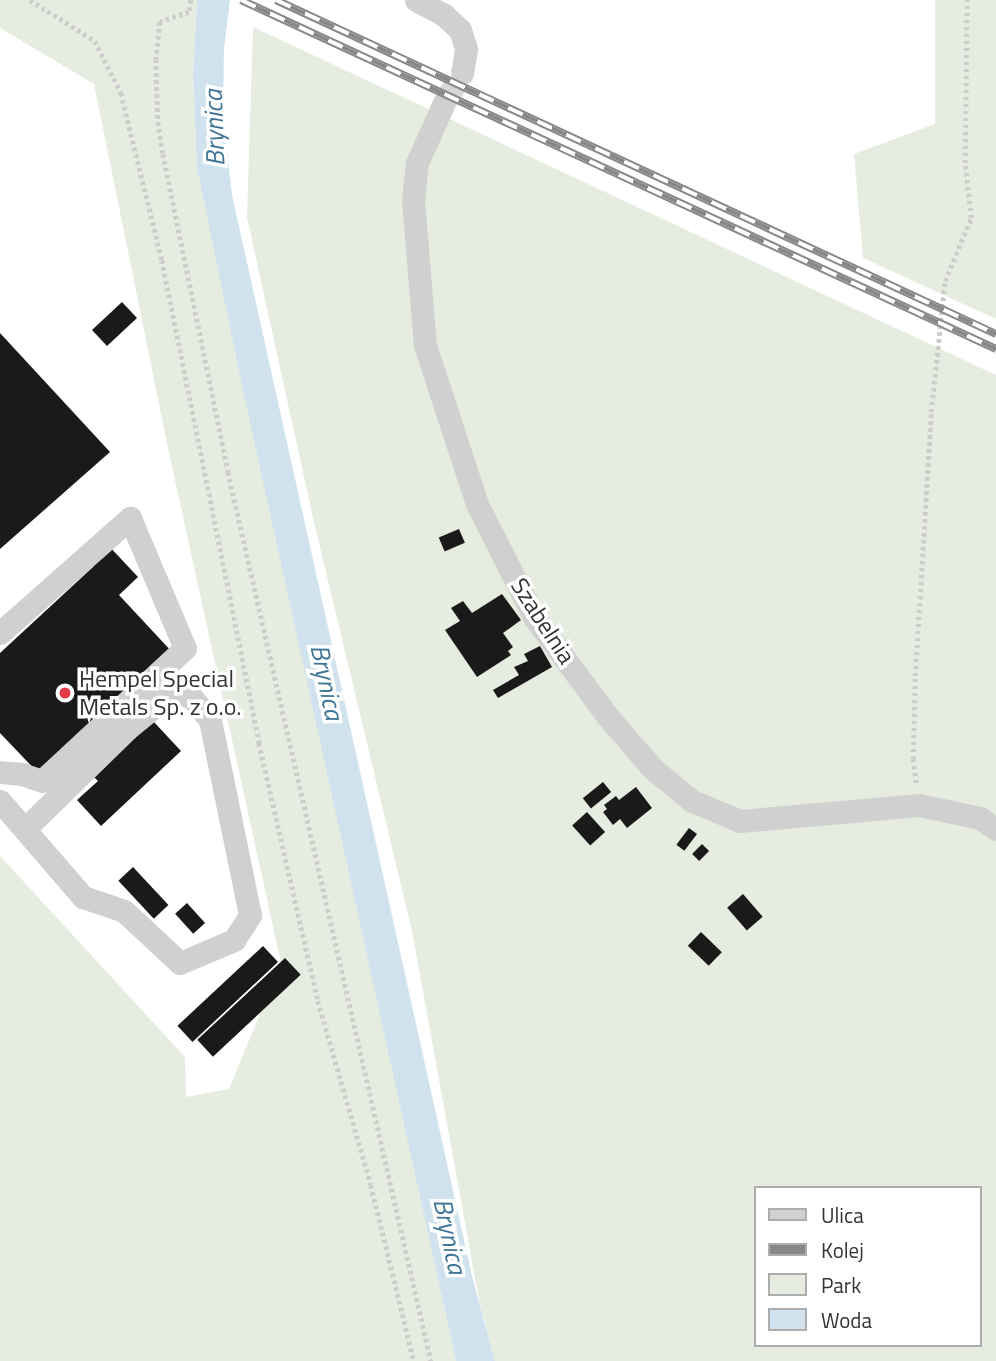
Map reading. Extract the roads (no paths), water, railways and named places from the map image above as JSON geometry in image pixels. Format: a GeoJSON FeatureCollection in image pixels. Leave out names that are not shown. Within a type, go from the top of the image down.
{"type":"FeatureCollection","features":[{"type":"Feature","properties":{"kind":"street"},"geometry":{"type":"LineString","coordinates":[[416,0],[444,15],[460,30],[466,48],[462,73]]}},
{"type":"Feature","properties":{"kind":"street","name":"Szabelnia"},"geometry":{"type":"LineString","coordinates":[[443,105],[417,163],[412,200],[425,345],[477,504],[534,617],[617,727],[653,769],[692,801],[740,821],[919,805],[980,818],[996,829]]}},
{"type":"Feature","properties":{"kind":"street"},"geometry":{"type":"LineString","coordinates":[[0,633],[130,518],[185,648],[42,781],[22,774],[0,772]]}},
{"type":"Feature","properties":{"kind":"street"},"geometry":{"type":"LineString","coordinates":[[0,801],[83,897],[124,911],[180,963],[234,940],[250,915],[211,719],[192,698],[181,693],[170,694],[127,729],[25,829]]}},
{"type":"Feature","properties":{"kind":"water","name":"Brynica"},"geometry":{"type":"Polygon","coordinates":[[[197,0],[230,0],[224,48],[223,114],[232,195],[472,1276],[495,1361],[456,1361],[243,390],[197,168],[193,73],[197,0]]]}},
{"type":"Feature","properties":{"kind":"tunnel"},"geometry":{"type":"LineString","coordinates":[[443,105],[462,73]]}},
{"type":"Feature","properties":{"kind":"railway"},"geometry":{"type":"LineString","coordinates":[[241,0],[996,349]]}},
{"type":"Feature","properties":{"kind":"railway"},"geometry":{"type":"LineString","coordinates":[[276,0],[996,334]]}},
{"type":"Feature","properties":{"kind":"place","name":"Hempel Special Metals Sp. z o.o."},"geometry":{"type":"Point","coordinates":[65,693]}}]}
